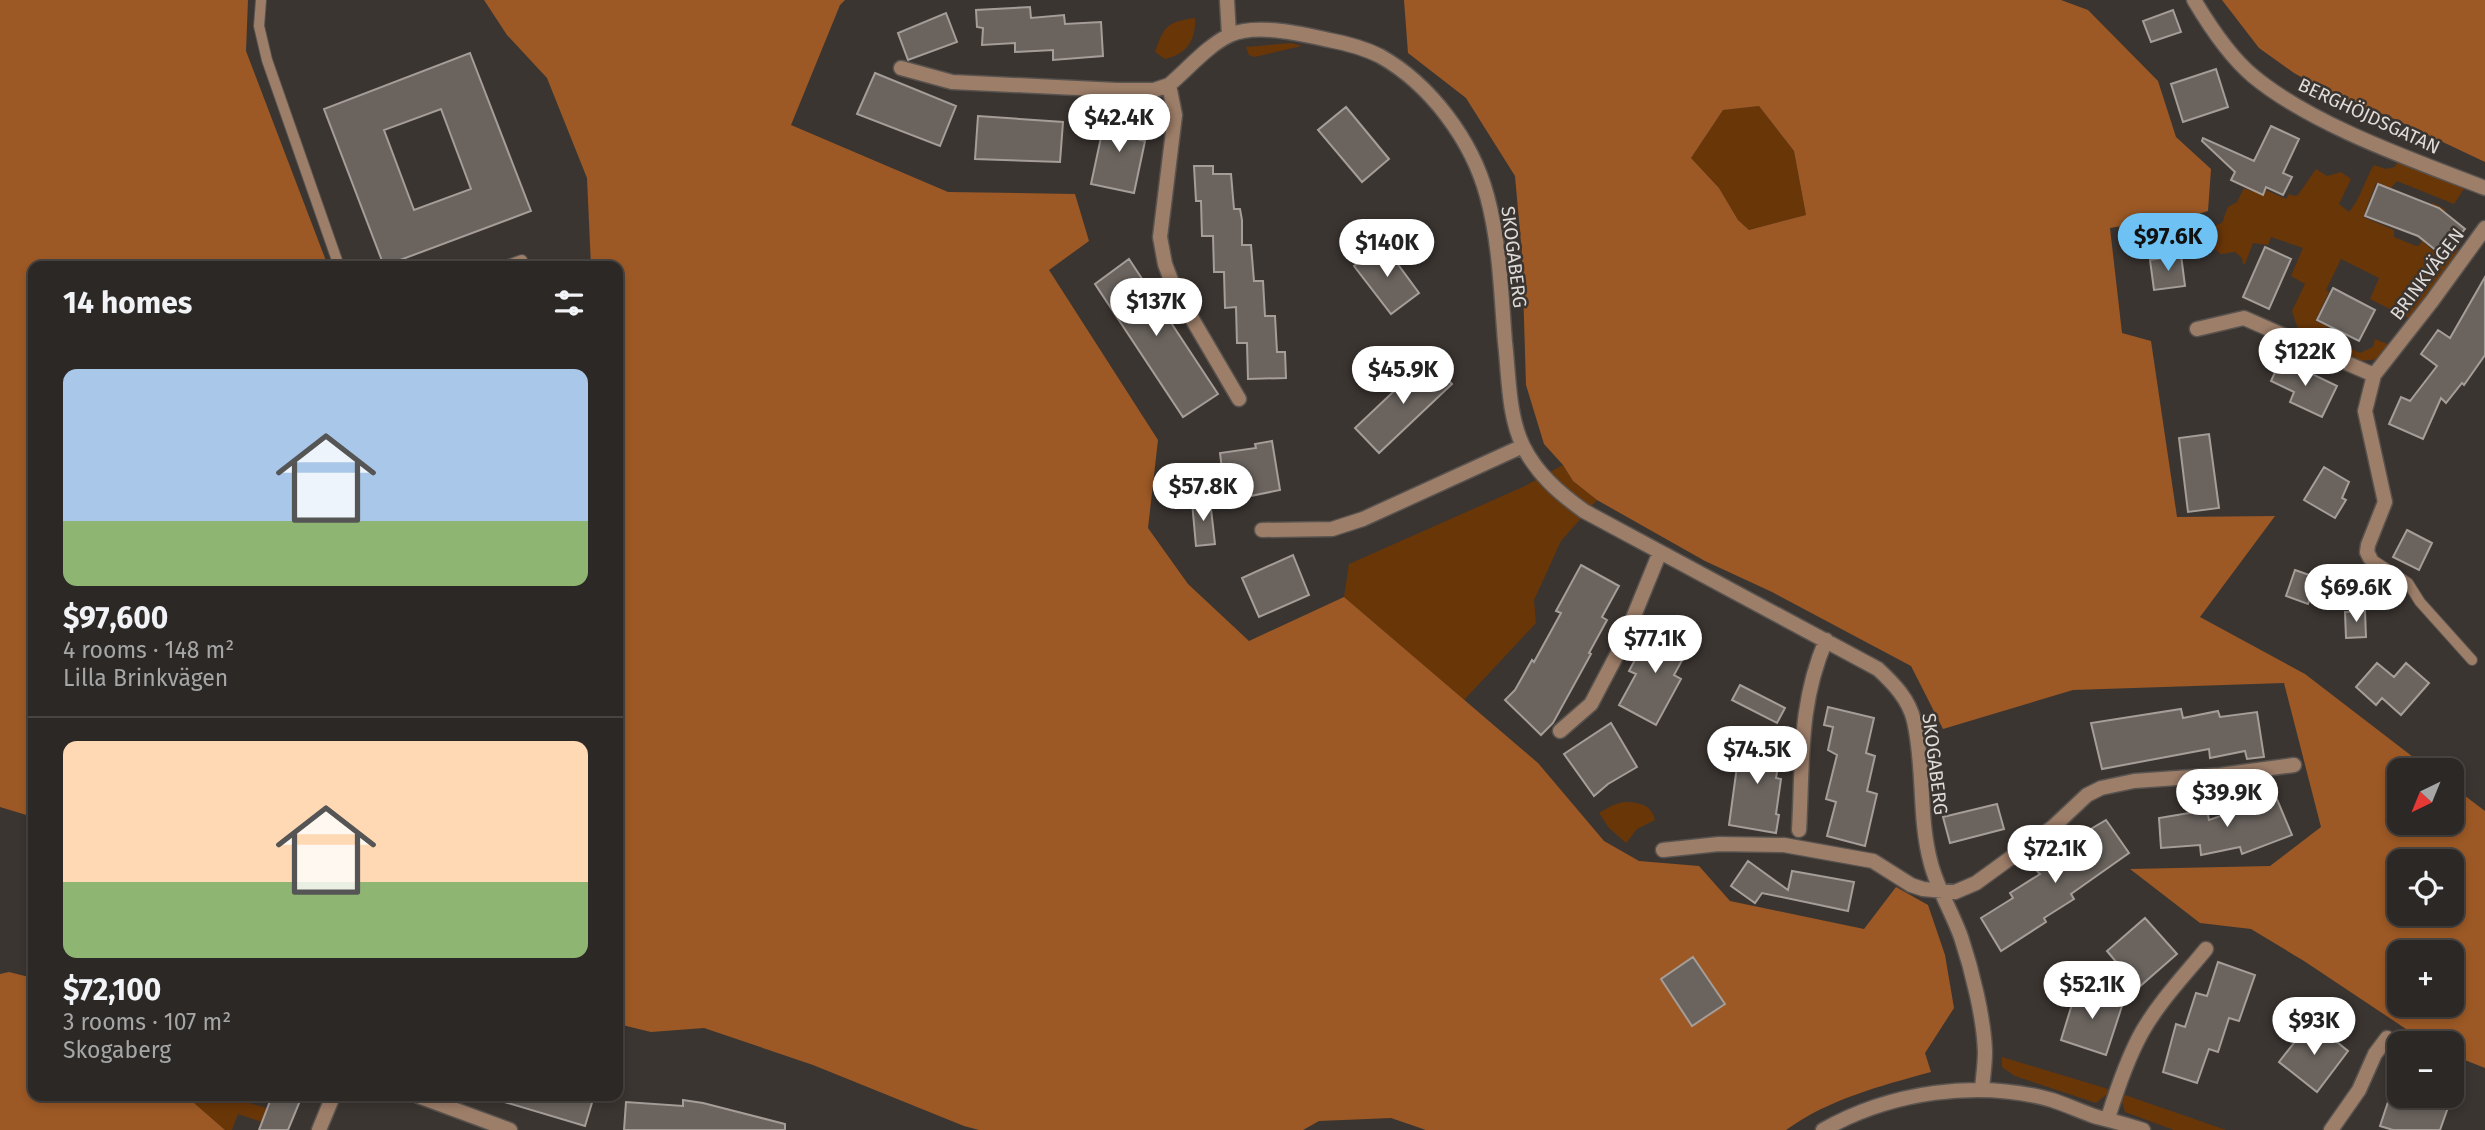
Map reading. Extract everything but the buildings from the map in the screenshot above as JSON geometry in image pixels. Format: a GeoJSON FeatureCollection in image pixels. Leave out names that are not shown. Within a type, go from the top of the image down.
{"type":"FeatureCollection","features":[{"type":"Feature","properties":{"kind":"street"},"geometry":{"type":"LineString","coordinates":[[901,68],[952,82],[1154,90],[1169,85],[1229,35],[1227,0]]}},
{"type":"Feature","properties":{"kind":"street","name":"BERGHÖJDSGATAN"},"geometry":{"type":"LineString","coordinates":[[2193,0],[2230,53],[2252,75],[2280,96],[2353,134],[2485,188]]}},
{"type":"Feature","properties":{"kind":"street","name":"SKOGABERG"},"geometry":{"type":"LineString","coordinates":[[1229,35],[1242,31],[1285,32],[1344,44],[1378,55],[1409,76],[1434,100],[1478,169],[1487,196],[1494,232],[1513,416],[1523,446],[1538,471],[1561,494],[1584,511],[1878,669],[1896,687],[1910,709],[1917,743],[1923,822],[1930,863],[1961,937],[1981,1015],[1985,1053],[1982,1089]]}},
{"type":"Feature","properties":{"kind":"street"},"geometry":{"type":"LineString","coordinates":[[1169,85],[1175,115],[1160,237],[1165,264],[1174,288],[1239,399]]}},
{"type":"Feature","properties":{"kind":"street","name":"BRINKVÄGEN"},"geometry":{"type":"LineString","coordinates":[[2370,558],[2368,545],[2385,502],[2365,411],[2374,375],[2485,228]]}},
{"type":"Feature","properties":{"kind":"street"},"geometry":{"type":"LineString","coordinates":[[2197,329],[2244,318],[2374,375]]}},
{"type":"Feature","properties":{"kind":"street"},"geometry":{"type":"LineString","coordinates":[[1262,530],[1332,529],[1363,519],[1523,446]]}},
{"type":"Feature","properties":{"kind":"street"},"geometry":{"type":"LineString","coordinates":[[1560,731],[1591,704],[1622,645],[1660,552]]}},
{"type":"Feature","properties":{"kind":"street"},"geometry":{"type":"LineString","coordinates":[[1799,830],[1803,725],[1808,693],[1826,640]]}},
{"type":"Feature","properties":{"kind":"street"},"geometry":{"type":"LineString","coordinates":[[1663,850],[1719,844],[1784,845],[1873,861],[1911,885],[1955,892],[1976,883],[2053,827],[2087,795],[2101,788],[2134,781],[2220,775],[2294,765]]}},
{"type":"Feature","properties":{"kind":"street"},"geometry":{"type":"LineString","coordinates":[[2108,1118],[2117,1088],[2143,1030],[2206,949]]}},
{"type":"Feature","properties":{"kind":"street"},"geometry":{"type":"LineString","coordinates":[[2331,1130],[2359,1090],[2375,1054],[2387,1038]]}},
{"type":"Feature","properties":{"kind":"street"},"geometry":{"type":"LineString","coordinates":[[1823,1130],[1845,1117],[1871,1108],[1949,1091],[1982,1089],[2051,1100],[2144,1130]]}},
{"type":"Feature","properties":{"kind":"street"},"geometry":{"type":"LineString","coordinates":[[319,1130],[331,1101]]}},
{"type":"Feature","properties":{"kind":"street"},"geometry":{"type":"LineString","coordinates":[[432,1101],[510,1130]]}},
{"type":"Feature","properties":{"kind":"lane"},"geometry":{"type":"LineString","coordinates":[[261,0],[259,26],[267,60],[337,261]]}},
{"type":"Feature","properties":{"kind":"lane","name":"BRINKVÄGEN"},"geometry":{"type":"LineString","coordinates":[[2370,558],[2408,583],[2420,602],[2472,660]]}},
{"type":"Feature","properties":{"kind":"shaded area"},"geometry":{"type":"Polygon","coordinates":[[[0,0],[248,0],[246,51],[326,261],[28,261],[28,815],[0,807],[0,0]]]}},
{"type":"Feature","properties":{"kind":"shaded area"},"geometry":{"type":"Polygon","coordinates":[[[484,0],[845,0],[840,5],[791,125],[948,192],[1075,194],[1089,241],[1049,270],[1158,440],[1148,528],[1188,584],[1249,641],[1344,597],[1538,763],[1604,841],[1639,861],[1699,866],[1730,901],[1864,929],[1896,887],[1928,905],[1945,955],[1954,1008],[1925,1053],[1931,1072],[1837,1102],[1786,1130],[1426,1130],[1391,1118],[1319,1121],[1303,1130],[979,1130],[813,1065],[704,1028],[651,1032],[623,1025],[623,261],[591,261],[587,178],[547,78],[507,35],[484,0]]]}},
{"type":"Feature","properties":{"kind":"shaded area"},"geometry":{"type":"Polygon","coordinates":[[[1404,0],[2061,0],[2088,10],[2158,81],[2176,137],[2211,169],[2208,211],[2171,220],[2110,228],[2122,333],[2151,341],[2177,517],[2275,516],[2200,617],[2305,674],[2414,758],[2387,758],[2387,835],[2464,835],[2464,795],[2485,811],[2485,1068],[2464,1060],[2464,1031],[2409,1031],[2388,1017],[2464,1017],[2464,940],[2387,940],[2387,1016],[2251,929],[2200,923],[2130,869],[2270,866],[2321,827],[2284,683],[2073,690],[1943,729],[1911,666],[1772,592],[1705,561],[1597,500],[1573,481],[1544,444],[1526,385],[1522,254],[1515,176],[1466,98],[1408,53],[1404,0]],[[1759,106],[1723,110],[1691,158],[1719,188],[1738,220],[1749,230],[1806,215],[1794,151],[1759,106]]]}},
{"type":"Feature","properties":{"kind":"shaded area"},"geometry":{"type":"Polygon","coordinates":[[[2222,0],[2485,0],[2485,162],[2390,117],[2333,95],[2294,73],[2259,48],[2222,0]]]}},
{"type":"Feature","properties":{"kind":"shaded area"},"geometry":{"type":"Polygon","coordinates":[[[1195,18],[1192,39],[1184,50],[1165,59],[1155,52],[1168,27],[1178,21],[1195,18]]]}},
{"type":"Feature","properties":{"kind":"shaded area"},"geometry":{"type":"Polygon","coordinates":[[[1291,43],[1302,46],[1254,57],[1249,55],[1246,47],[1291,43]]]}},
{"type":"Feature","properties":{"kind":"shaded area"},"geometry":{"type":"Polygon","coordinates":[[[1759,106],[1794,151],[1806,215],[1749,230],[1738,220],[1719,188],[1691,158],[1723,110],[1759,106]]]}},
{"type":"Feature","properties":{"kind":"shaded area"},"geometry":{"type":"Polygon","coordinates":[[[2398,161],[2465,187],[2454,204],[2397,181],[2391,188],[2376,183],[2363,217],[2394,230],[2394,237],[2416,246],[2420,245],[2433,212],[2430,205],[2433,203],[2446,210],[2423,242],[2443,259],[2453,247],[2462,252],[2408,318],[2370,299],[2379,278],[2341,259],[2315,321],[2327,326],[2324,332],[2329,335],[2324,342],[2298,329],[2292,311],[2305,284],[2291,276],[2303,248],[2271,237],[2268,245],[2253,243],[2243,264],[2242,258],[2235,252],[2221,254],[2208,243],[2213,226],[2222,223],[2228,207],[2237,202],[2244,188],[2251,191],[2254,185],[2286,199],[2289,194],[2298,195],[2316,169],[2327,176],[2341,172],[2351,179],[2339,204],[2349,212],[2374,165],[2386,169],[2395,167],[2398,161]]]}},
{"type":"Feature","properties":{"kind":"shaded area"},"geometry":{"type":"Polygon","coordinates":[[[2332,339],[2360,353],[2373,347],[2375,339],[2390,345],[2378,359],[2361,361],[2329,345],[2332,339]]]}},
{"type":"Feature","properties":{"kind":"shaded area"},"geometry":{"type":"Polygon","coordinates":[[[1563,465],[1573,481],[1597,500],[1561,541],[1534,600],[1536,623],[1464,700],[1344,597],[1349,564],[1525,486],[1563,465]]]}},
{"type":"Feature","properties":{"kind":"shaded area"},"geometry":{"type":"Polygon","coordinates":[[[1623,802],[1647,807],[1655,820],[1637,829],[1626,843],[1609,828],[1599,813],[1623,802]]]}},
{"type":"Feature","properties":{"kind":"shaded area"},"geometry":{"type":"Polygon","coordinates":[[[9,972],[28,977],[28,1101],[192,1101],[225,1130],[0,1130],[0,974],[9,972]]]}},
{"type":"Feature","properties":{"kind":"shaded area"},"geometry":{"type":"Polygon","coordinates":[[[2002,1057],[2108,1089],[2107,1094],[2096,1103],[2015,1076],[2002,1067],[2002,1057]]]}},
{"type":"Feature","properties":{"kind":"shaded area"},"geometry":{"type":"Polygon","coordinates":[[[2125,1095],[2226,1130],[2174,1130],[2125,1112],[2122,1102],[2125,1095]]]}},
{"type":"Feature","properties":{"kind":"shaded area"},"geometry":{"type":"Polygon","coordinates":[[[192,1101],[242,1101],[267,1108],[262,1122],[238,1114],[232,1130],[225,1130],[192,1101]]]}}]}
